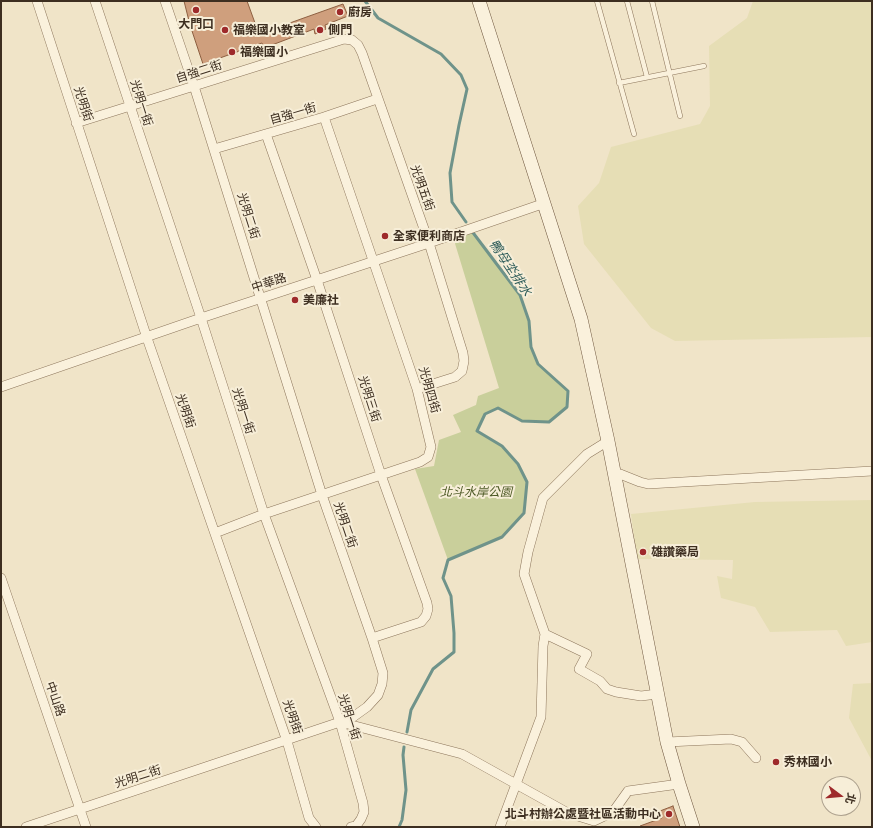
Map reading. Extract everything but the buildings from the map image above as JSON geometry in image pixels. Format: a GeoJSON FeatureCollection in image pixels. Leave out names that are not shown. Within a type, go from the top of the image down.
{"type":"FeatureCollection","features":[{"type":"Feature","properties":{"kind":"main road"},"geometry":{"type":"LineString","coordinates":[[479,1],[580,319],[608,441],[666,742],[678,784],[693,827]]}},
{"type":"Feature","properties":{"kind":"street","name":"光明街"},"geometry":{"type":"LineString","coordinates":[[37,1],[147,338],[287,741],[309,818],[316,827]]}},
{"type":"Feature","properties":{"kind":"street","name":"光明一街"},"geometry":{"type":"LineString","coordinates":[[95,1],[129,107],[201,318],[264,514],[340,722],[363,803],[364,812],[362,819],[353,826]]}},
{"type":"Feature","properties":{"kind":"street","name":"光明二街"},"geometry":{"type":"LineString","coordinates":[[26,827],[287,741],[353,717],[367,707],[378,695],[382,684],[383,673],[372,638],[322,495],[194,86],[165,1]]}},
{"type":"Feature","properties":{"kind":"street","name":"自強二街"},"geometry":{"type":"LineString","coordinates":[[76,123],[344,39],[352,40]]}},
{"type":"Feature","properties":{"kind":"street","name":"光明五街"},"geometry":{"type":"LineString","coordinates":[[352,40],[358,45],[362,53],[429,243],[463,353],[464,361],[462,371],[455,377],[418,389]]}},
{"type":"Feature","properties":{"kind":"street","name":"自強一街"},"geometry":{"type":"LineString","coordinates":[[214,149],[324,117],[377,98]]}},
{"type":"Feature","properties":{"kind":"street","name":"光明四街"},"geometry":{"type":"LineString","coordinates":[[215,533],[264,514],[420,462],[428,456],[431,447],[418,389],[324,117]]}},
{"type":"Feature","properties":{"kind":"street","name":"光明三街"},"geometry":{"type":"LineString","coordinates":[[266,134],[317,280],[381,475],[427,603],[428,610],[426,616],[421,622],[372,638]]}},
{"type":"Feature","properties":{"kind":"street","name":"中華路"},"geometry":{"type":"LineString","coordinates":[[1,387],[147,338],[201,318],[544,204]]}},
{"type":"Feature","properties":{"kind":"street"},"geometry":{"type":"LineString","coordinates":[[500,827],[541,717],[543,646],[545,634],[524,574],[528,552],[543,498],[587,454],[608,441]]}},
{"type":"Feature","properties":{"kind":"street"},"geometry":{"type":"LineString","coordinates":[[614,475],[620,474],[648,484],[872,471]]}},
{"type":"Feature","properties":{"kind":"street","name":"中山路"},"geometry":{"type":"LineString","coordinates":[[1,578],[86,827]]}},
{"type":"Feature","properties":{"kind":"street"},"geometry":{"type":"LineString","coordinates":[[545,634],[587,654],[579,669],[600,681],[607,689],[641,696],[657,694]]}},
{"type":"Feature","properties":{"kind":"street"},"geometry":{"type":"LineString","coordinates":[[340,722],[462,754],[474,759],[515,784],[568,813],[594,821],[613,812],[628,790],[678,784]]}},
{"type":"Feature","properties":{"kind":"street"},"geometry":{"type":"LineString","coordinates":[[666,742],[731,739],[742,742],[756,758]]}},
{"type":"Feature","properties":{"kind":"lane"},"geometry":{"type":"LineString","coordinates":[[597,1],[634,134]]}},
{"type":"Feature","properties":{"kind":"lane"},"geometry":{"type":"LineString","coordinates":[[627,1],[647,77]]}},
{"type":"Feature","properties":{"kind":"lane"},"geometry":{"type":"LineString","coordinates":[[652,1],[680,116]]}},
{"type":"Feature","properties":{"kind":"lane"},"geometry":{"type":"LineString","coordinates":[[619,83],[704,66]]}},
{"type":"Feature","properties":{"kind":"shaded area"},"geometry":{"type":"Polygon","coordinates":[[[753,1],[872,1],[872,337],[675,341],[651,328],[584,244],[578,206],[599,183],[611,147],[700,124],[710,106],[709,46],[747,18],[753,1]]]}},
{"type":"Feature","properties":{"kind":"shaded area"},"geometry":{"type":"Polygon","coordinates":[[[872,500],[872,642],[846,646],[837,630],[770,632],[755,607],[721,598],[717,576],[732,579],[733,560],[637,559],[631,514],[755,502],[872,500]]]}},
{"type":"Feature","properties":{"kind":"shaded area"},"geometry":{"type":"Polygon","coordinates":[[[872,683],[872,761],[849,718],[853,684],[872,683]]]}},
{"type":"Feature","properties":{"kind":"green space","name":"北斗水岸公園"},"geometry":{"type":"Polygon","coordinates":[[[471,230],[520,295],[528,320],[531,347],[538,364],[568,391],[567,407],[549,422],[522,421],[498,408],[485,414],[478,431],[502,446],[520,468],[527,482],[524,513],[502,537],[448,560],[415,469],[434,466],[439,440],[461,432],[453,415],[476,405],[478,396],[499,388],[453,237],[471,230]]]}},
{"type":"Feature","properties":{"kind":"waterway","name":"鴨母坔排水"},"geometry":{"type":"LineString","coordinates":[[365,1],[378,18],[441,54],[461,75],[467,89],[450,173],[452,202],[466,222]]}},
{"type":"Feature","properties":{"kind":"waterway","name":"鴨母坔排水"},"geometry":{"type":"LineString","coordinates":[[407,732],[411,710],[433,669],[454,652],[451,596],[443,578],[448,560],[502,537],[524,513],[527,482],[518,464],[502,446],[477,431],[485,414],[498,408],[522,421],[549,422],[567,407],[568,391],[538,364],[531,347],[529,321],[520,295],[471,230]]}},
{"type":"Feature","properties":{"kind":"waterway","name":"鴨母坔排水"},"geometry":{"type":"LineString","coordinates":[[399,827],[402,820],[406,790],[403,755],[404,747]]}},
{"type":"Feature","properties":{"kind":"place","name":"大門口"},"geometry":{"type":"Point","coordinates":[196,10]}},
{"type":"Feature","properties":{"kind":"place","name":"廚房"},"geometry":{"type":"Point","coordinates":[340,12]}},
{"type":"Feature","properties":{"kind":"place","name":"福樂國小教室"},"geometry":{"type":"Point","coordinates":[225,30]}},
{"type":"Feature","properties":{"kind":"place","name":"側門"},"geometry":{"type":"Point","coordinates":[320,30]}},
{"type":"Feature","properties":{"kind":"place","name":"福樂國小"},"geometry":{"type":"Point","coordinates":[232,52]}},
{"type":"Feature","properties":{"kind":"place","name":"全家便利商店"},"geometry":{"type":"Point","coordinates":[385,236]}},
{"type":"Feature","properties":{"kind":"place","name":"美廉社"},"geometry":{"type":"Point","coordinates":[295,300]}},
{"type":"Feature","properties":{"kind":"place","name":"雄讚藥局"},"geometry":{"type":"Point","coordinates":[643,552]}},
{"type":"Feature","properties":{"kind":"place","name":"秀林國小"},"geometry":{"type":"Point","coordinates":[776,762]}},
{"type":"Feature","properties":{"kind":"place","name":"北斗村辦公處暨社區活動中心"},"geometry":{"type":"Point","coordinates":[669,814]}}]}
